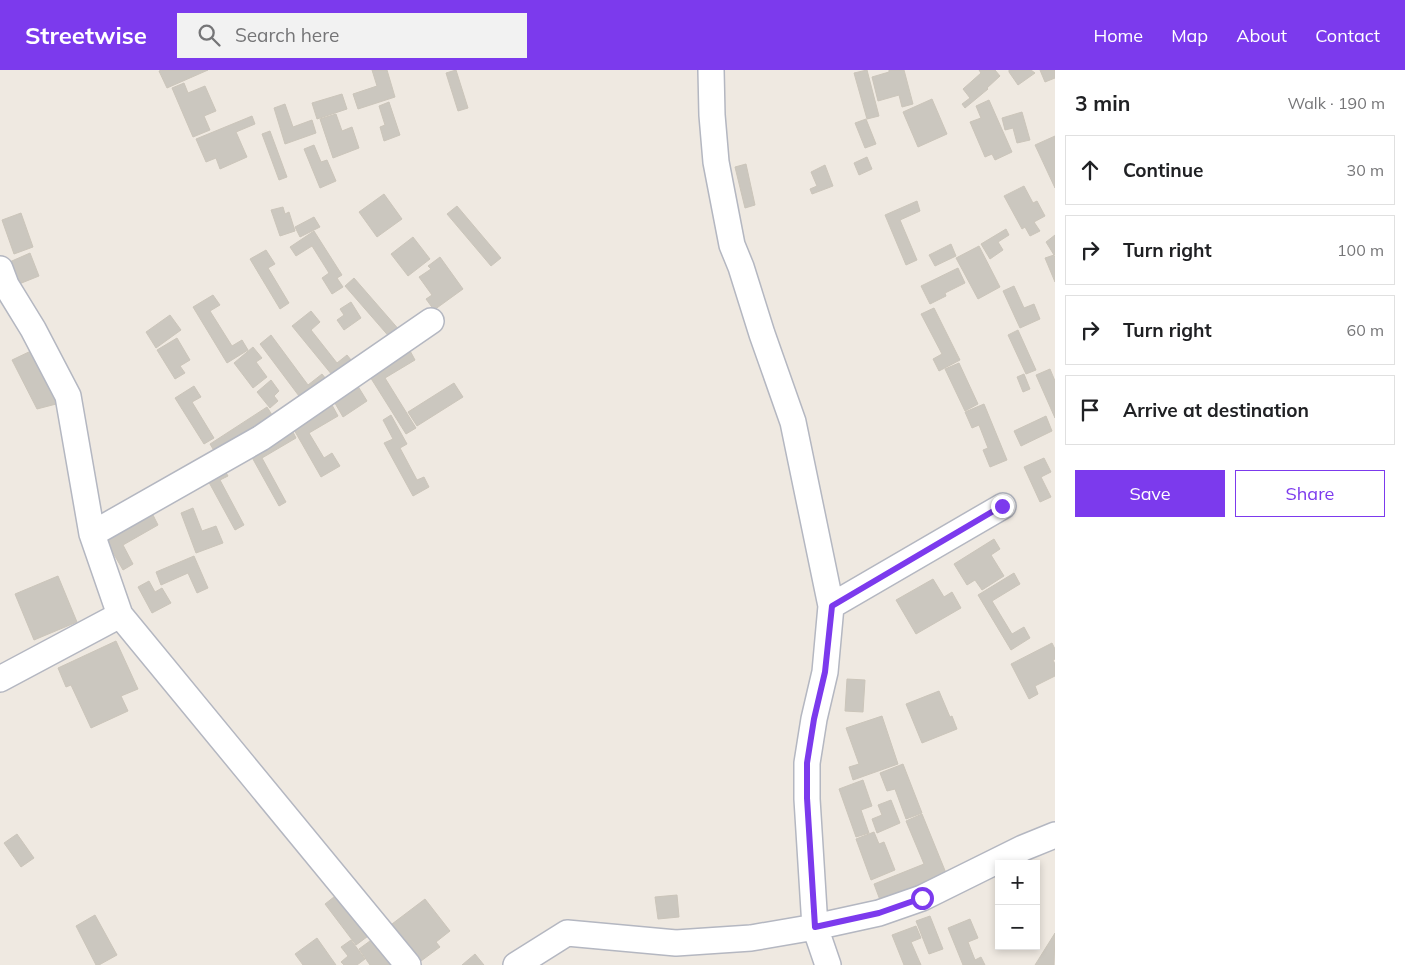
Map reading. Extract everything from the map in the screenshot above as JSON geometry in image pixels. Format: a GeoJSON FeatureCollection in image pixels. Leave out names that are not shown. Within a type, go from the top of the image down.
{"type":"FeatureCollection","features":[{"type":"Feature","properties":{"kind":"street"},"geometry":{"type":"LineString","coordinates":[[711,70],[716,162],[732,245],[793,422],[832,606],[825,672],[814,719],[807,763],[807,798],[815,927],[828,965]]}},
{"type":"Feature","properties":{"kind":"street"},"geometry":{"type":"LineString","coordinates":[[0,269],[6,285],[33,329],[68,396],[92,534],[120,615],[408,965]]}},
{"type":"Feature","properties":{"kind":"street"},"geometry":{"type":"LineString","coordinates":[[92,534],[261,438],[431,321]]}},
{"type":"Feature","properties":{"kind":"street"},"geometry":{"type":"LineString","coordinates":[[832,606],[1002,506]]}},
{"type":"Feature","properties":{"kind":"street"},"geometry":{"type":"LineString","coordinates":[[0,679],[120,615]]}},
{"type":"Feature","properties":{"kind":"street"},"geometry":{"type":"LineString","coordinates":[[516,965],[567,933],[676,943],[751,938],[879,913],[922,898],[1023,848],[1055,835]]}},
{"type":"Feature","properties":{"kind":"building"},"geometry":{"type":"Polygon","coordinates":[[[208,70],[167,88],[159,71],[208,70]]]}},
{"type":"Feature","properties":{"kind":"building"},"geometry":{"type":"Polygon","coordinates":[[[372,70],[387,70],[395,97],[358,109],[353,94],[377,86],[372,70]]]}},
{"type":"Feature","properties":{"kind":"building"},"geometry":{"type":"Polygon","coordinates":[[[456,70],[468,108],[458,111],[446,73],[456,70]]]}},
{"type":"Feature","properties":{"kind":"building"},"geometry":{"type":"Polygon","coordinates":[[[867,70],[879,116],[867,119],[854,73],[867,70]]]}},
{"type":"Feature","properties":{"kind":"building"},"geometry":{"type":"Polygon","coordinates":[[[889,70],[904,70],[913,104],[902,107],[899,95],[878,101],[872,77],[889,72],[889,70]]]}},
{"type":"Feature","properties":{"kind":"building"},"geometry":{"type":"Polygon","coordinates":[[[979,70],[995,70],[1000,76],[965,108],[962,104],[970,98],[963,89],[981,73],[979,70]]]}},
{"type":"Feature","properties":{"kind":"building"},"geometry":{"type":"Polygon","coordinates":[[[1009,70],[1031,70],[1035,73],[1018,85],[1009,70]]]}},
{"type":"Feature","properties":{"kind":"building"},"geometry":{"type":"Polygon","coordinates":[[[1040,70],[1055,70],[1055,78],[1045,82],[1040,70]]]}},
{"type":"Feature","properties":{"kind":"building"},"geometry":{"type":"Polygon","coordinates":[[[184,83],[188,93],[205,86],[216,111],[204,116],[210,130],[193,137],[172,88],[184,83]]]}},
{"type":"Feature","properties":{"kind":"building"},"geometry":{"type":"Polygon","coordinates":[[[342,94],[347,109],[317,119],[312,103],[342,94]]]}},
{"type":"Feature","properties":{"kind":"building"},"geometry":{"type":"Polygon","coordinates":[[[932,99],[947,134],[918,147],[903,112],[932,99]]]}},
{"type":"Feature","properties":{"kind":"building"},"geometry":{"type":"Polygon","coordinates":[[[989,100],[1012,152],[995,160],[992,154],[985,157],[970,122],[981,118],[976,106],[989,100]]]}},
{"type":"Feature","properties":{"kind":"building"},"geometry":{"type":"Polygon","coordinates":[[[389,102],[400,135],[384,141],[380,127],[385,125],[379,106],[389,102]]]}},
{"type":"Feature","properties":{"kind":"building"},"geometry":{"type":"Polygon","coordinates":[[[285,104],[293,127],[312,120],[316,133],[285,144],[274,108],[285,104]]]}},
{"type":"Feature","properties":{"kind":"building"},"geometry":{"type":"Polygon","coordinates":[[[1022,112],[1030,140],[1017,143],[1013,128],[1005,130],[1002,118],[1022,112]]]}},
{"type":"Feature","properties":{"kind":"building"},"geometry":{"type":"Polygon","coordinates":[[[336,114],[342,131],[352,127],[359,148],[333,158],[320,119],[336,114]]]}},
{"type":"Feature","properties":{"kind":"building"},"geometry":{"type":"Polygon","coordinates":[[[252,116],[255,124],[236,132],[247,157],[220,169],[216,158],[206,162],[196,139],[252,116]]]}},
{"type":"Feature","properties":{"kind":"building"},"geometry":{"type":"Polygon","coordinates":[[[866,119],[876,144],[865,148],[855,123],[866,119]]]}},
{"type":"Feature","properties":{"kind":"building"},"geometry":{"type":"Polygon","coordinates":[[[270,131],[287,177],[279,180],[262,134],[270,131]]]}},
{"type":"Feature","properties":{"kind":"building"},"geometry":{"type":"Polygon","coordinates":[[[1055,136],[1055,188],[1035,145],[1055,136]]]}},
{"type":"Feature","properties":{"kind":"building"},"geometry":{"type":"Polygon","coordinates":[[[314,145],[321,162],[327,160],[336,181],[320,188],[304,149],[314,145]]]}},
{"type":"Feature","properties":{"kind":"building"},"geometry":{"type":"Polygon","coordinates":[[[867,157],[872,169],[859,175],[854,163],[867,157]]]}},
{"type":"Feature","properties":{"kind":"building"},"geometry":{"type":"Polygon","coordinates":[[[746,164],[755,205],[745,208],[735,167],[746,164]]]}},
{"type":"Feature","properties":{"kind":"building"},"geometry":{"type":"Polygon","coordinates":[[[825,165],[833,186],[812,194],[810,189],[817,186],[811,172],[825,165]]]}},
{"type":"Feature","properties":{"kind":"building"},"geometry":{"type":"Polygon","coordinates":[[[1024,186],[1033,203],[1037,201],[1045,216],[1034,222],[1040,231],[1030,236],[1025,227],[1022,229],[1004,196],[1024,186]]]}},
{"type":"Feature","properties":{"kind":"building"},"geometry":{"type":"Polygon","coordinates":[[[384,194],[402,219],[377,237],[359,212],[384,194]]]}},
{"type":"Feature","properties":{"kind":"building"},"geometry":{"type":"Polygon","coordinates":[[[917,201],[920,211],[900,220],[917,260],[906,265],[885,215],[917,201]]]}},
{"type":"Feature","properties":{"kind":"building"},"geometry":{"type":"Polygon","coordinates":[[[457,206],[501,258],[491,266],[447,214],[457,206]]]}},
{"type":"Feature","properties":{"kind":"building"},"geometry":{"type":"Polygon","coordinates":[[[283,207],[285,214],[289,212],[295,231],[280,236],[271,210],[283,207]]]}},
{"type":"Feature","properties":{"kind":"building"},"geometry":{"type":"Polygon","coordinates":[[[21,213],[33,247],[14,254],[2,220],[21,213]]]}},
{"type":"Feature","properties":{"kind":"building"},"geometry":{"type":"Polygon","coordinates":[[[314,217],[320,227],[300,237],[295,227],[314,217]]]}},
{"type":"Feature","properties":{"kind":"building"},"geometry":{"type":"Polygon","coordinates":[[[1006,229],[1009,235],[998,242],[1003,250],[990,259],[981,244],[1006,229]]]}},
{"type":"Feature","properties":{"kind":"building"},"geometry":{"type":"Polygon","coordinates":[[[314,231],[342,275],[337,278],[343,287],[332,294],[322,278],[329,273],[312,246],[296,256],[290,247],[314,231]]]}},
{"type":"Feature","properties":{"kind":"building"},"geometry":{"type":"Polygon","coordinates":[[[1055,235],[1055,254],[1054,255],[1046,242],[1055,235]]]}},
{"type":"Feature","properties":{"kind":"building"},"geometry":{"type":"Polygon","coordinates":[[[413,237],[430,259],[408,276],[391,254],[413,237]]]}},
{"type":"Feature","properties":{"kind":"building"},"geometry":{"type":"Polygon","coordinates":[[[951,244],[956,256],[935,266],[929,255],[951,244]]]}},
{"type":"Feature","properties":{"kind":"building"},"geometry":{"type":"Polygon","coordinates":[[[979,246],[1000,287],[978,299],[956,258],[979,246]]]}},
{"type":"Feature","properties":{"kind":"building"},"geometry":{"type":"Polygon","coordinates":[[[266,250],[275,264],[268,268],[289,303],[280,309],[250,259],[266,250]]]}},
{"type":"Feature","properties":{"kind":"building"},"geometry":{"type":"Polygon","coordinates":[[[30,253],[39,276],[14,286],[5,264],[30,253]]]}},
{"type":"Feature","properties":{"kind":"building"},"geometry":{"type":"Polygon","coordinates":[[[1054,255],[1055,258],[1055,282],[1045,258],[1054,255]]]}},
{"type":"Feature","properties":{"kind":"building"},"geometry":{"type":"Polygon","coordinates":[[[440,257],[463,289],[434,310],[426,299],[432,295],[419,277],[431,269],[428,266],[440,257]]]}},
{"type":"Feature","properties":{"kind":"building"},"geometry":{"type":"Polygon","coordinates":[[[958,268],[965,283],[945,293],[946,296],[930,304],[921,286],[958,268]]]}},
{"type":"Feature","properties":{"kind":"building"},"geometry":{"type":"Polygon","coordinates":[[[354,278],[401,332],[392,340],[345,286],[354,278]]]}},
{"type":"Feature","properties":{"kind":"building"},"geometry":{"type":"Polygon","coordinates":[[[1014,286],[1024,308],[1034,304],[1040,319],[1020,328],[1003,291],[1014,286]]]}},
{"type":"Feature","properties":{"kind":"building"},"geometry":{"type":"Polygon","coordinates":[[[213,295],[220,305],[210,311],[232,346],[242,340],[248,350],[227,363],[193,307],[213,295]]]}},
{"type":"Feature","properties":{"kind":"building"},"geometry":{"type":"Polygon","coordinates":[[[351,302],[361,318],[344,330],[337,320],[344,315],[340,309],[351,302]]]}},
{"type":"Feature","properties":{"kind":"building"},"geometry":{"type":"Polygon","coordinates":[[[934,308],[960,360],[939,371],[933,359],[942,354],[921,314],[934,308]]]}},
{"type":"Feature","properties":{"kind":"building"},"geometry":{"type":"Polygon","coordinates":[[[311,311],[320,322],[311,330],[337,363],[347,355],[356,366],[337,381],[292,326],[311,311]]]}},
{"type":"Feature","properties":{"kind":"building"},"geometry":{"type":"Polygon","coordinates":[[[170,315],[181,330],[156,348],[146,332],[170,315]]]}},
{"type":"Feature","properties":{"kind":"building"},"geometry":{"type":"Polygon","coordinates":[[[1018,330],[1036,370],[1026,374],[1008,335],[1018,330]]]}},
{"type":"Feature","properties":{"kind":"building"},"geometry":{"type":"Polygon","coordinates":[[[271,335],[308,385],[322,374],[331,385],[305,404],[260,344],[271,335]]]}},
{"type":"Feature","properties":{"kind":"building"},"geometry":{"type":"Polygon","coordinates":[[[177,338],[190,360],[180,366],[185,373],[175,379],[157,350],[177,338]]]}},
{"type":"Feature","properties":{"kind":"building"},"geometry":{"type":"Polygon","coordinates":[[[253,347],[262,358],[256,362],[267,377],[253,388],[234,363],[253,347]]]}},
{"type":"Feature","properties":{"kind":"building"},"geometry":{"type":"Polygon","coordinates":[[[408,347],[415,360],[385,378],[416,428],[406,434],[367,372],[408,347]]]}},
{"type":"Feature","properties":{"kind":"building"},"geometry":{"type":"Polygon","coordinates":[[[33,350],[60,403],[37,409],[12,360],[33,350]]]}},
{"type":"Feature","properties":{"kind":"building"},"geometry":{"type":"Polygon","coordinates":[[[959,363],[978,404],[965,411],[945,369],[959,363]]]}},
{"type":"Feature","properties":{"kind":"building"},"geometry":{"type":"Polygon","coordinates":[[[1050,369],[1055,381],[1055,418],[1036,375],[1050,369]]]}},
{"type":"Feature","properties":{"kind":"building"},"geometry":{"type":"Polygon","coordinates":[[[1024,374],[1030,389],[1023,392],[1017,377],[1024,374]]]}},
{"type":"Feature","properties":{"kind":"building"},"geometry":{"type":"Polygon","coordinates":[[[271,380],[279,391],[274,396],[278,401],[270,408],[257,392],[271,380]]]}},
{"type":"Feature","properties":{"kind":"building"},"geometry":{"type":"Polygon","coordinates":[[[356,383],[367,401],[343,417],[332,398],[356,383]]]}},
{"type":"Feature","properties":{"kind":"building"},"geometry":{"type":"Polygon","coordinates":[[[454,383],[463,397],[417,426],[408,412],[454,383]]]}},
{"type":"Feature","properties":{"kind":"building"},"geometry":{"type":"Polygon","coordinates":[[[194,386],[201,397],[192,402],[214,438],[204,444],[175,398],[194,386]]]}},
{"type":"Feature","properties":{"kind":"building"},"geometry":{"type":"Polygon","coordinates":[[[984,404],[1007,460],[990,467],[983,450],[988,448],[979,425],[972,428],[965,412],[984,404]]]}},
{"type":"Feature","properties":{"kind":"building"},"geometry":{"type":"Polygon","coordinates":[[[332,405],[338,416],[309,433],[324,458],[332,453],[340,466],[321,477],[293,428],[332,405]]]}},
{"type":"Feature","properties":{"kind":"building"},"geometry":{"type":"Polygon","coordinates":[[[267,407],[276,421],[219,459],[210,444],[267,407]]]}},
{"type":"Feature","properties":{"kind":"building"},"geometry":{"type":"Polygon","coordinates":[[[391,415],[407,444],[400,448],[417,480],[424,477],[429,487],[413,496],[384,443],[393,439],[383,420],[391,415]]]}},
{"type":"Feature","properties":{"kind":"building"},"geometry":{"type":"Polygon","coordinates":[[[1046,416],[1052,431],[1021,446],[1014,431],[1046,416]]]}},
{"type":"Feature","properties":{"kind":"building"},"geometry":{"type":"Polygon","coordinates":[[[291,428],[296,438],[262,458],[286,502],[279,506],[249,452],[291,428]]]}},
{"type":"Feature","properties":{"kind":"building"},"geometry":{"type":"Polygon","coordinates":[[[1044,458],[1051,472],[1041,477],[1051,497],[1040,502],[1024,467],[1044,458]]]}},
{"type":"Feature","properties":{"kind":"building"},"geometry":{"type":"Polygon","coordinates":[[[222,466],[228,476],[220,480],[244,525],[235,530],[205,475],[222,466]]]}},
{"type":"Feature","properties":{"kind":"building"},"geometry":{"type":"Polygon","coordinates":[[[193,508],[202,531],[216,526],[223,543],[196,553],[181,513],[193,508]]]}},
{"type":"Feature","properties":{"kind":"building"},"geometry":{"type":"Polygon","coordinates":[[[152,513],[158,525],[123,545],[133,564],[123,570],[112,551],[108,539],[152,513]]]}},
{"type":"Feature","properties":{"kind":"building"},"geometry":{"type":"Polygon","coordinates":[[[994,539],[1000,549],[991,555],[1004,576],[982,590],[975,580],[967,585],[954,564],[994,539]]]}},
{"type":"Feature","properties":{"kind":"building"},"geometry":{"type":"Polygon","coordinates":[[[194,556],[208,588],[197,593],[188,573],[161,585],[156,572],[194,556]]]}},
{"type":"Feature","properties":{"kind":"building"},"geometry":{"type":"Polygon","coordinates":[[[1014,573],[1020,584],[992,601],[1012,634],[1024,627],[1030,638],[1011,650],[978,595],[1014,573]]]}},
{"type":"Feature","properties":{"kind":"building"},"geometry":{"type":"Polygon","coordinates":[[[58,576],[77,622],[34,640],[15,594],[58,576]]]}},
{"type":"Feature","properties":{"kind":"building"},"geometry":{"type":"Polygon","coordinates":[[[933,579],[944,597],[952,592],[961,608],[916,634],[896,600],[933,579]]]}},
{"type":"Feature","properties":{"kind":"building"},"geometry":{"type":"Polygon","coordinates":[[[149,581],[155,592],[162,588],[171,603],[152,613],[138,587],[149,581]]]}},
{"type":"Feature","properties":{"kind":"building"},"geometry":{"type":"Polygon","coordinates":[[[116,641],[138,689],[121,696],[128,711],[91,728],[71,685],[66,687],[58,668],[116,641]]]}},
{"type":"Feature","properties":{"kind":"building"},"geometry":{"type":"Polygon","coordinates":[[[1052,643],[1055,649],[1055,659],[1053,660],[1055,676],[1035,686],[1038,694],[1029,699],[1011,664],[1052,643]]]}},
{"type":"Feature","properties":{"kind":"building"},"geometry":{"type":"Polygon","coordinates":[[[847,679],[865,680],[863,712],[845,711],[847,679]]]}},
{"type":"Feature","properties":{"kind":"building"},"geometry":{"type":"Polygon","coordinates":[[[939,691],[957,729],[922,743],[906,704],[939,691]]]}},
{"type":"Feature","properties":{"kind":"building"},"geometry":{"type":"Polygon","coordinates":[[[882,716],[898,764],[853,780],[849,767],[859,764],[846,728],[882,716]]]}},
{"type":"Feature","properties":{"kind":"building"},"geometry":{"type":"Polygon","coordinates":[[[903,764],[922,813],[906,819],[895,789],[887,791],[880,773],[903,764]]]}},
{"type":"Feature","properties":{"kind":"building"},"geometry":{"type":"Polygon","coordinates":[[[863,780],[872,806],[861,810],[869,833],[856,837],[839,789],[863,780]]]}},
{"type":"Feature","properties":{"kind":"building"},"geometry":{"type":"Polygon","coordinates":[[[891,800],[900,823],[877,833],[872,819],[882,815],[878,805],[891,800]]]}},
{"type":"Feature","properties":{"kind":"building"},"geometry":{"type":"Polygon","coordinates":[[[922,814],[946,873],[880,900],[874,884],[924,864],[906,821],[922,814]]]}},
{"type":"Feature","properties":{"kind":"building"},"geometry":{"type":"Polygon","coordinates":[[[874,832],[879,844],[884,842],[895,870],[871,880],[856,839],[874,832]]]}},
{"type":"Feature","properties":{"kind":"building"},"geometry":{"type":"Polygon","coordinates":[[[17,834],[34,858],[21,867],[4,843],[17,834]]]}},
{"type":"Feature","properties":{"kind":"building"},"geometry":{"type":"Polygon","coordinates":[[[339,893],[371,934],[356,945],[325,904],[339,893]]]}},
{"type":"Feature","properties":{"kind":"building"},"geometry":{"type":"Polygon","coordinates":[[[677,895],[679,917],[658,919],[655,897],[677,895]]]}},
{"type":"Feature","properties":{"kind":"building"},"geometry":{"type":"Polygon","coordinates":[[[425,899],[450,931],[436,942],[440,947],[421,961],[392,924],[425,899]]]}},
{"type":"Feature","properties":{"kind":"building"},"geometry":{"type":"Polygon","coordinates":[[[95,915],[117,955],[99,965],[96,965],[76,926],[95,915]]]}},
{"type":"Feature","properties":{"kind":"building"},"geometry":{"type":"Polygon","coordinates":[[[930,916],[943,949],[929,954],[916,921],[930,916]]]}},
{"type":"Feature","properties":{"kind":"building"},"geometry":{"type":"Polygon","coordinates":[[[970,919],[978,938],[968,942],[975,960],[981,957],[985,965],[963,965],[948,928],[970,919]]]}},
{"type":"Feature","properties":{"kind":"building"},"geometry":{"type":"Polygon","coordinates":[[[916,926],[921,938],[911,942],[921,965],[904,965],[892,935],[916,926]]]}},
{"type":"Feature","properties":{"kind":"building"},"geometry":{"type":"Polygon","coordinates":[[[1055,933],[1054,965],[1035,965],[1055,933]]]}},
{"type":"Feature","properties":{"kind":"building"},"geometry":{"type":"Polygon","coordinates":[[[317,938],[336,965],[303,965],[295,954],[317,938]]]}},
{"type":"Feature","properties":{"kind":"building"},"geometry":{"type":"Polygon","coordinates":[[[374,938],[393,965],[370,965],[359,949],[374,938]]]}},
{"type":"Feature","properties":{"kind":"building"},"geometry":{"type":"Polygon","coordinates":[[[351,940],[365,959],[357,965],[344,965],[341,962],[348,956],[341,947],[351,940]]]}},
{"type":"Feature","properties":{"kind":"building"},"geometry":{"type":"Polygon","coordinates":[[[475,954],[484,965],[462,965],[475,954]]]}},
{"type":"Feature","properties":{"kind":"route"},"geometry":{"type":"LineString","coordinates":[[922,898],[879,913],[815,927],[807,798],[807,763],[814,719],[825,672],[832,606],[1002,506]]}}]}
